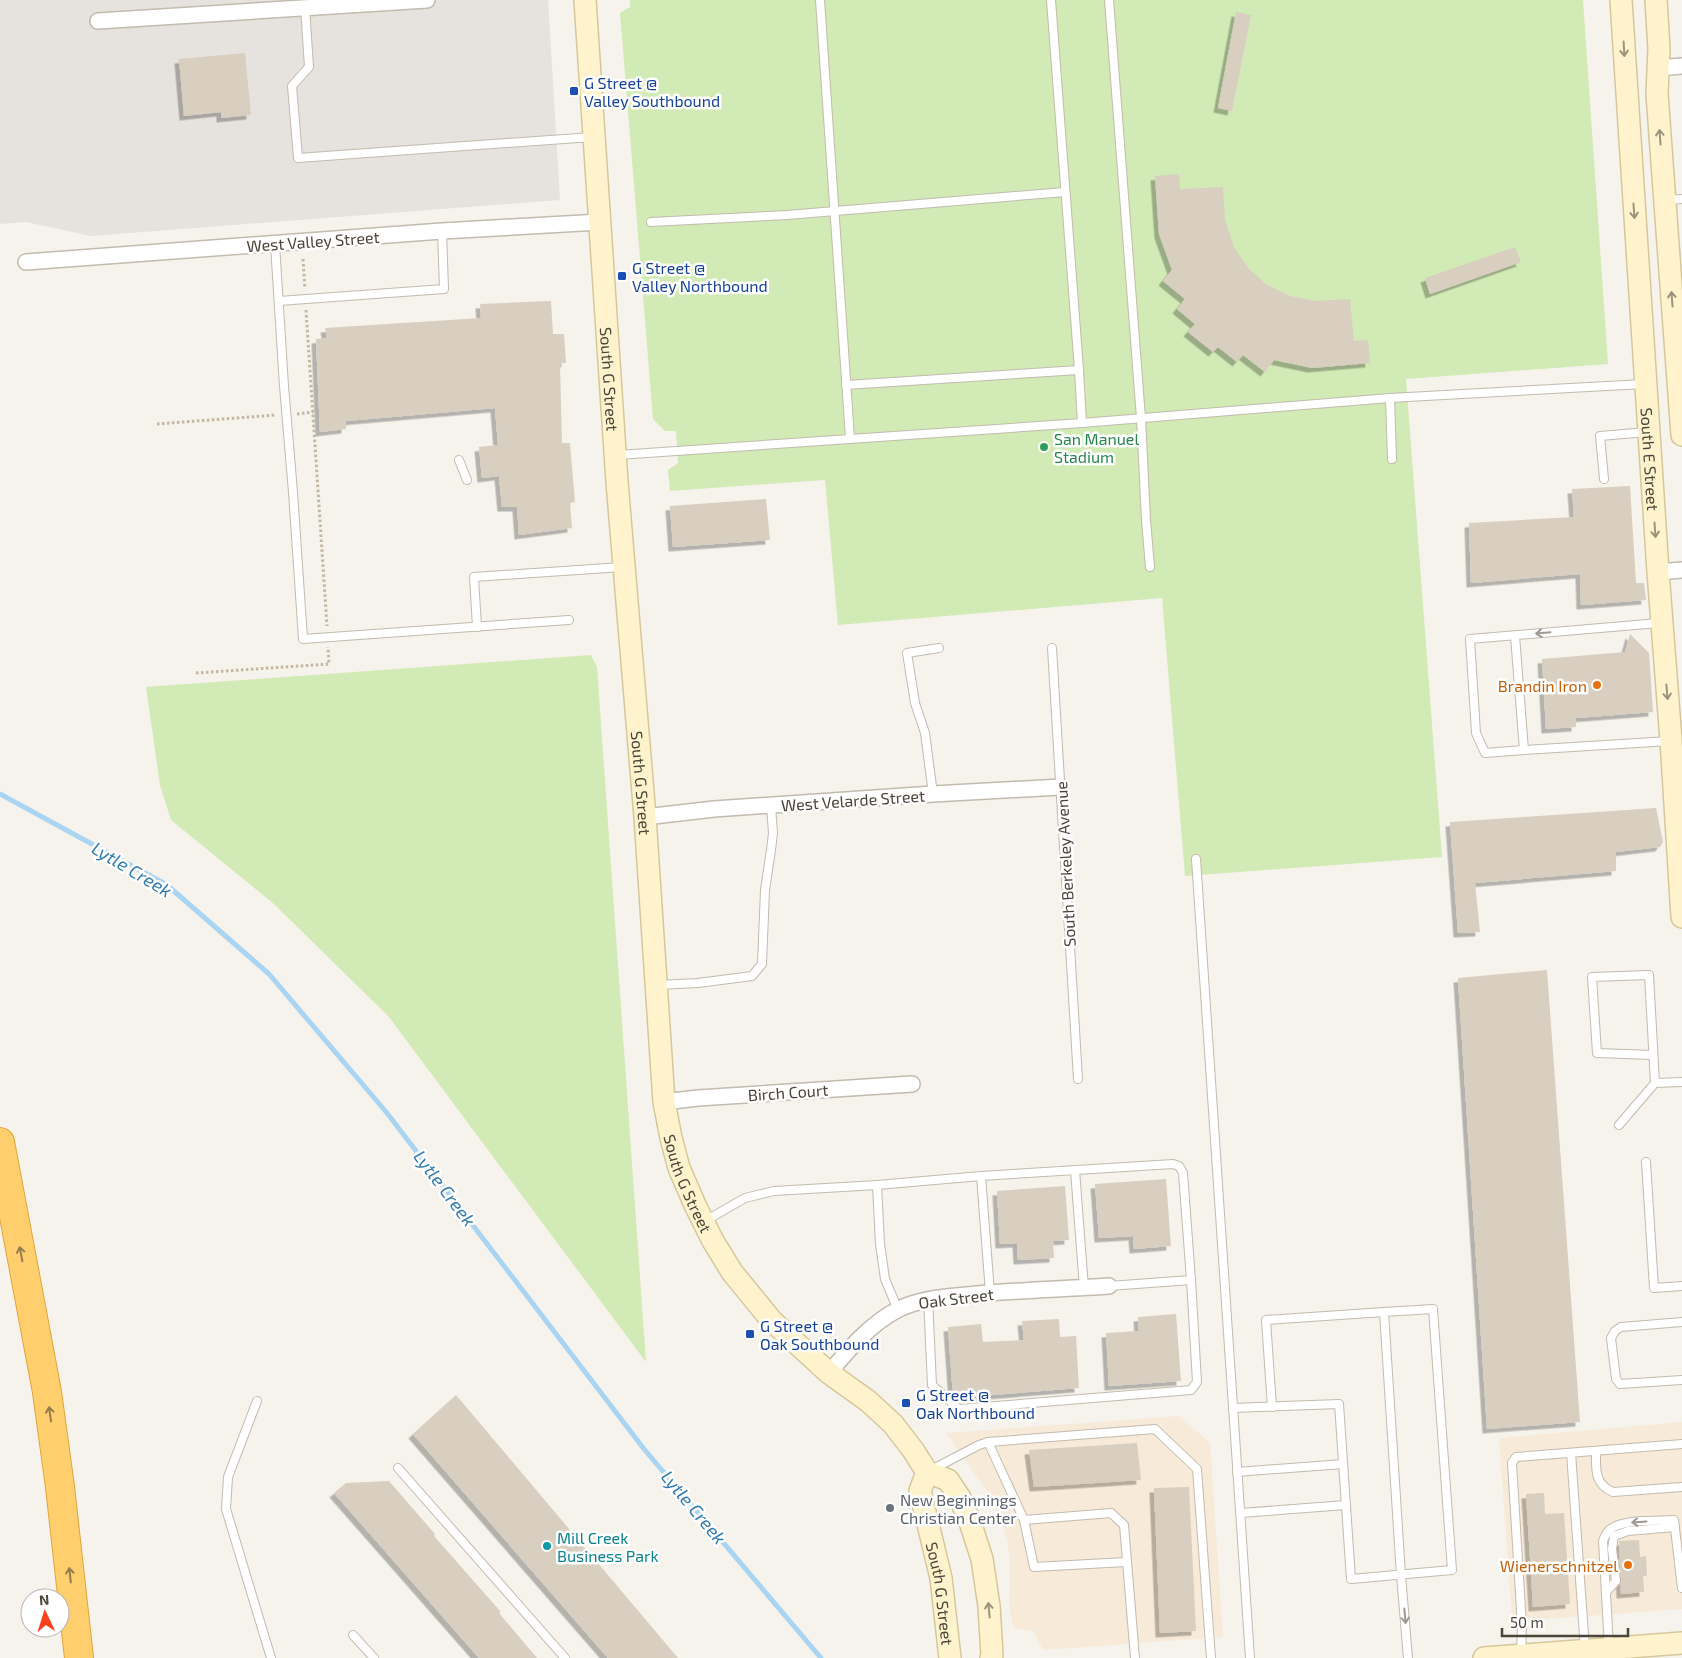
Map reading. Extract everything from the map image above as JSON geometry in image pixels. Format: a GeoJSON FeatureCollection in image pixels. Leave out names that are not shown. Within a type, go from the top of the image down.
{"type":"FeatureCollection","features":[{"type":"Feature","properties":{"kind":"highway"},"geometry":{"type":"LineString","coordinates":[[0,1142],[46,1392],[60,1487],[79,1658]]}},
{"type":"Feature","properties":{"kind":"main road","name":"South G Street"},"geometry":{"type":"LineString","coordinates":[[585,0],[615,455],[645,817],[664,1102],[671,1138],[679,1168],[704,1222],[732,1272],[772,1321],[829,1373],[868,1401],[893,1424],[927,1472],[920,1491],[941,1578],[950,1658]]}},
{"type":"Feature","properties":{"kind":"main road","name":"South E Street"},"geometry":{"type":"LineString","coordinates":[[1621,0],[1648,432],[1682,917]]}},
{"type":"Feature","properties":{"kind":"main road","name":"South E Street"},"geometry":{"type":"LineString","coordinates":[[1656,0],[1659,49],[1657,94],[1674,199],[1682,435]]}},
{"type":"Feature","properties":{"kind":"main road"},"geometry":{"type":"LineString","coordinates":[[927,1472],[948,1480],[960,1498],[972,1525],[982,1559],[986,1582],[991,1658]]}},
{"type":"Feature","properties":{"kind":"main road"},"geometry":{"type":"LineString","coordinates":[[1484,1658],[1521,1657],[1609,1649],[1634,1650],[1682,1643]]}},
{"type":"Feature","properties":{"kind":"street"},"geometry":{"type":"LineString","coordinates":[[98,21],[357,2],[427,0]]}},
{"type":"Feature","properties":{"kind":"street"},"geometry":{"type":"LineString","coordinates":[[1658,68],[1682,66]]}},
{"type":"Feature","properties":{"kind":"street","name":"West Valley Street"},"geometry":{"type":"LineString","coordinates":[[26,262],[442,231],[600,222]]}},
{"type":"Feature","properties":{"kind":"street"},"geometry":{"type":"LineString","coordinates":[[1658,572],[1682,570]]}},
{"type":"Feature","properties":{"kind":"street","name":"West Velarde Street"},"geometry":{"type":"LineString","coordinates":[[645,817],[714,809],[1061,787]]}},
{"type":"Feature","properties":{"kind":"street","name":"Birch Court"},"geometry":{"type":"LineString","coordinates":[[664,1102],[698,1098],[912,1084]]}},
{"type":"Feature","properties":{"kind":"street","name":"Oak Street"},"geometry":{"type":"LineString","coordinates":[[829,1373],[853,1344],[879,1322],[898,1310],[928,1298],[1110,1286]]}},
{"type":"Feature","properties":{"kind":"lane"},"geometry":{"type":"LineString","coordinates":[[820,0],[836,211],[850,438]]}},
{"type":"Feature","properties":{"kind":"lane"},"geometry":{"type":"LineString","coordinates":[[1051,0],[1082,423]]}},
{"type":"Feature","properties":{"kind":"lane"},"geometry":{"type":"LineString","coordinates":[[1108,0],[1141,418],[1150,567]]}},
{"type":"Feature","properties":{"kind":"lane"},"geometry":{"type":"LineString","coordinates":[[305,7],[309,68],[292,86],[298,158],[595,137]]}},
{"type":"Feature","properties":{"kind":"lane"},"geometry":{"type":"LineString","coordinates":[[651,222],[836,211],[1064,192]]}},
{"type":"Feature","properties":{"kind":"lane"},"geometry":{"type":"LineString","coordinates":[[279,301],[444,290],[442,231]]}},
{"type":"Feature","properties":{"kind":"lane"},"geometry":{"type":"LineString","coordinates":[[275,244],[303,639],[569,620]]}},
{"type":"Feature","properties":{"kind":"lane"},"geometry":{"type":"LineString","coordinates":[[846,385],[1079,370]]}},
{"type":"Feature","properties":{"kind":"lane"},"geometry":{"type":"LineString","coordinates":[[615,455],[1082,423],[1390,398],[1646,383]]}},
{"type":"Feature","properties":{"kind":"lane"},"geometry":{"type":"LineString","coordinates":[[1390,398],[1392,460]]}},
{"type":"Feature","properties":{"kind":"lane"},"geometry":{"type":"LineString","coordinates":[[1604,479],[1600,436],[1648,432]]}},
{"type":"Feature","properties":{"kind":"lane"},"geometry":{"type":"LineString","coordinates":[[459,460],[467,480]]}},
{"type":"Feature","properties":{"kind":"lane"},"geometry":{"type":"LineString","coordinates":[[477,627],[474,577],[624,567]]}},
{"type":"Feature","properties":{"kind":"lane"},"geometry":{"type":"LineString","coordinates":[[1661,623],[1470,639],[1476,733],[1485,752],[1671,740]]}},
{"type":"Feature","properties":{"kind":"lane"},"geometry":{"type":"LineString","coordinates":[[1515,636],[1524,750]]}},
{"type":"Feature","properties":{"kind":"lane"},"geometry":{"type":"LineString","coordinates":[[933,794],[925,732],[915,703],[907,653],[939,648]]}},
{"type":"Feature","properties":{"kind":"lane","name":"South Berkeley Avenue"},"geometry":{"type":"LineString","coordinates":[[1052,648],[1078,1079]]}},
{"type":"Feature","properties":{"kind":"lane"},"geometry":{"type":"LineString","coordinates":[[657,985],[698,983],[752,976],[762,964],[765,890],[772,833],[771,806]]}},
{"type":"Feature","properties":{"kind":"lane"},"geometry":{"type":"LineString","coordinates":[[1196,859],[1250,1658]]}},
{"type":"Feature","properties":{"kind":"lane"},"geometry":{"type":"LineString","coordinates":[[1619,1125],[1655,1083],[1649,975],[1592,976],[1597,1053],[1653,1055]]}},
{"type":"Feature","properties":{"kind":"lane"},"geometry":{"type":"LineString","coordinates":[[1655,1083],[1682,1082]]}},
{"type":"Feature","properties":{"kind":"lane"},"geometry":{"type":"LineString","coordinates":[[1646,1162],[1654,1288],[1682,1286]]}},
{"type":"Feature","properties":{"kind":"lane"},"geometry":{"type":"LineString","coordinates":[[704,1222],[745,1198],[774,1191],[1173,1164],[1179,1166],[1183,1173],[1197,1382],[1190,1390],[959,1409],[932,1386],[928,1298]]}},
{"type":"Feature","properties":{"kind":"lane"},"geometry":{"type":"LineString","coordinates":[[1075,1170],[1084,1288]]}},
{"type":"Feature","properties":{"kind":"lane"},"geometry":{"type":"LineString","coordinates":[[981,1176],[990,1293]]}},
{"type":"Feature","properties":{"kind":"lane"},"geometry":{"type":"LineString","coordinates":[[878,1185],[880,1244],[885,1278],[898,1310]]}},
{"type":"Feature","properties":{"kind":"lane"},"geometry":{"type":"LineString","coordinates":[[1110,1286],[1191,1280]]}},
{"type":"Feature","properties":{"kind":"lane"},"geometry":{"type":"LineString","coordinates":[[1233,1408],[1272,1407],[1339,1404],[1351,1579],[1452,1570],[1433,1309],[1266,1320],[1272,1407]]}},
{"type":"Feature","properties":{"kind":"lane"},"geometry":{"type":"LineString","coordinates":[[1384,1312],[1408,1658]]}},
{"type":"Feature","properties":{"kind":"lane"},"geometry":{"type":"LineString","coordinates":[[1682,1322],[1622,1328],[1615,1331],[1612,1338],[1616,1380],[1620,1384],[1682,1380]]}},
{"type":"Feature","properties":{"kind":"lane"},"geometry":{"type":"LineString","coordinates":[[256,1401],[228,1477],[226,1509],[271,1658]]}},
{"type":"Feature","properties":{"kind":"lane"},"geometry":{"type":"LineString","coordinates":[[927,1472],[988,1442],[1156,1429],[1197,1469],[1211,1658]]}},
{"type":"Feature","properties":{"kind":"lane"},"geometry":{"type":"LineString","coordinates":[[988,1442],[1024,1520],[1034,1568],[1126,1562]]}},
{"type":"Feature","properties":{"kind":"lane"},"geometry":{"type":"LineString","coordinates":[[1521,1657],[1522,1626],[1512,1463],[1516,1457],[1682,1444]]}},
{"type":"Feature","properties":{"kind":"lane"},"geometry":{"type":"LineString","coordinates":[[1596,1451],[1599,1482],[1613,1492],[1682,1487]]}},
{"type":"Feature","properties":{"kind":"lane"},"geometry":{"type":"LineString","coordinates":[[1571,1453],[1586,1651]]}},
{"type":"Feature","properties":{"kind":"lane"},"geometry":{"type":"LineString","coordinates":[[1237,1472],[1343,1464]]}},
{"type":"Feature","properties":{"kind":"lane"},"geometry":{"type":"LineString","coordinates":[[398,1468],[565,1658]]}},
{"type":"Feature","properties":{"kind":"lane"},"geometry":{"type":"LineString","coordinates":[[1241,1513],[1346,1506]]}},
{"type":"Feature","properties":{"kind":"lane"},"geometry":{"type":"LineString","coordinates":[[1024,1520],[1111,1513],[1124,1525],[1135,1658]]}},
{"type":"Feature","properties":{"kind":"lane"},"geometry":{"type":"LineString","coordinates":[[1609,1649],[1606,1592],[1616,1581],[1612,1549],[1614,1536],[1628,1531],[1677,1525],[1682,1588]]}},
{"type":"Feature","properties":{"kind":"lane"},"geometry":{"type":"LineString","coordinates":[[353,1635],[374,1658]]}},
{"type":"Feature","properties":{"kind":"path"},"geometry":{"type":"LineString","coordinates":[[157,424],[313,412]]}},
{"type":"Feature","properties":{"kind":"shaded area"},"geometry":{"type":"Polygon","coordinates":[[[0,0],[548,0],[560,200],[91,236],[26,222],[0,224],[0,0]]]}},
{"type":"Feature","properties":{"kind":"shaded area"},"geometry":{"type":"Polygon","coordinates":[[[1179,1416],[1210,1443],[1223,1637],[1043,1650],[1033,1631],[1014,1628],[1009,1606],[1010,1569],[1008,1543],[1003,1522],[994,1501],[946,1433],[1179,1416]]]}},
{"type":"Feature","properties":{"kind":"shaded area"},"geometry":{"type":"Polygon","coordinates":[[[1682,1422],[1682,1609],[1535,1620],[1512,1618],[1499,1438],[1682,1422]]]}},
{"type":"Feature","properties":{"kind":"green space","name":"San Manuel Stadium"},"geometry":{"type":"Polygon","coordinates":[[[630,0],[1583,0],[1608,364],[1406,379],[1442,857],[1185,876],[1162,598],[838,625],[825,480],[670,491],[668,470],[678,463],[676,431],[665,431],[653,419],[620,13],[630,7],[630,0]]]}},
{"type":"Feature","properties":{"kind":"green space"},"geometry":{"type":"Polygon","coordinates":[[[591,655],[597,667],[646,1362],[389,1017],[274,904],[171,820],[160,785],[146,687],[591,655]]]}},
{"type":"Feature","properties":{"kind":"building"},"geometry":{"type":"Polygon","coordinates":[[[1236,12],[1251,15],[1232,111],[1218,108],[1236,12]]]}},
{"type":"Feature","properties":{"kind":"building"},"geometry":{"type":"Polygon","coordinates":[[[245,53],[251,115],[221,118],[221,112],[184,116],[179,59],[245,53]]]}},
{"type":"Feature","properties":{"kind":"building"},"geometry":{"type":"Polygon","coordinates":[[[1179,174],[1180,189],[1223,187],[1225,220],[1234,247],[1248,268],[1266,284],[1290,296],[1315,301],[1350,299],[1354,341],[1368,340],[1370,363],[1312,368],[1274,360],[1265,372],[1243,355],[1237,362],[1218,347],[1213,352],[1188,332],[1195,324],[1177,309],[1185,299],[1163,281],[1172,270],[1159,234],[1155,176],[1179,174]]]}},
{"type":"Feature","properties":{"kind":"building"},"geometry":{"type":"Polygon","coordinates":[[[1515,247],[1521,262],[1430,294],[1425,278],[1515,247]]]}},
{"type":"Feature","properties":{"kind":"building"},"geometry":{"type":"Polygon","coordinates":[[[551,301],[553,334],[564,334],[566,363],[560,363],[562,443],[570,443],[575,502],[570,503],[572,528],[519,535],[517,507],[502,507],[499,476],[482,478],[479,447],[498,445],[495,408],[346,421],[346,429],[320,432],[316,339],[327,338],[325,328],[481,318],[480,304],[551,301]]]}},
{"type":"Feature","properties":{"kind":"building"},"geometry":{"type":"Polygon","coordinates":[[[1630,486],[1636,583],[1644,583],[1646,600],[1581,605],[1580,574],[1471,583],[1469,523],[1574,517],[1572,489],[1630,486]]]}},
{"type":"Feature","properties":{"kind":"building"},"geometry":{"type":"Polygon","coordinates":[[[766,499],[770,540],[673,547],[670,506],[766,499]]]}},
{"type":"Feature","properties":{"kind":"building","name":"Brandin Iron"},"geometry":{"type":"Polygon","coordinates":[[[1630,634],[1649,653],[1653,712],[1576,718],[1576,727],[1546,729],[1542,659],[1625,652],[1630,634]]]}},
{"type":"Feature","properties":{"kind":"building"},"geometry":{"type":"Polygon","coordinates":[[[1656,808],[1663,842],[1660,847],[1616,852],[1616,871],[1475,883],[1480,932],[1458,933],[1450,822],[1656,808]]]}},
{"type":"Feature","properties":{"kind":"building"},"geometry":{"type":"Polygon","coordinates":[[[1547,970],[1580,1422],[1487,1429],[1458,978],[1547,970]]]}},
{"type":"Feature","properties":{"kind":"building"},"geometry":{"type":"Polygon","coordinates":[[[1166,1179],[1171,1246],[1134,1249],[1133,1236],[1099,1238],[1095,1184],[1166,1179]]]}},
{"type":"Feature","properties":{"kind":"building"},"geometry":{"type":"Polygon","coordinates":[[[1065,1186],[1069,1240],[1053,1241],[1054,1258],[1018,1260],[1017,1243],[1000,1244],[997,1191],[1065,1186]]]}},
{"type":"Feature","properties":{"kind":"building"},"geometry":{"type":"Polygon","coordinates":[[[1176,1314],[1181,1381],[1109,1386],[1106,1333],[1139,1331],[1138,1317],[1176,1314]]]}},
{"type":"Feature","properties":{"kind":"building"},"geometry":{"type":"Polygon","coordinates":[[[1059,1319],[1060,1337],[1076,1336],[1079,1388],[955,1398],[953,1396],[948,1327],[981,1324],[983,1342],[1024,1340],[1022,1321],[1059,1319]]]}},
{"type":"Feature","properties":{"kind":"building","name":"Mill Creek Business Park"},"geometry":{"type":"Polygon","coordinates":[[[456,1395],[678,1658],[608,1658],[413,1434],[456,1395]]]}},
{"type":"Feature","properties":{"kind":"building"},"geometry":{"type":"Polygon","coordinates":[[[1137,1443],[1141,1480],[1034,1487],[1029,1450],[1137,1443]]]}},
{"type":"Feature","properties":{"kind":"building"},"geometry":{"type":"Polygon","coordinates":[[[389,1481],[435,1534],[434,1536],[501,1612],[499,1613],[537,1658],[479,1658],[334,1493],[346,1483],[389,1481]]]}},
{"type":"Feature","properties":{"kind":"building"},"geometry":{"type":"Polygon","coordinates":[[[1189,1487],[1196,1631],[1160,1633],[1154,1488],[1189,1487]]]}},
{"type":"Feature","properties":{"kind":"building"},"geometry":{"type":"Polygon","coordinates":[[[1544,1493],[1545,1514],[1564,1513],[1570,1604],[1533,1607],[1526,1494],[1544,1493]]]}},
{"type":"Feature","properties":{"kind":"building","name":"Wienerschnitzel"},"geometry":{"type":"Polygon","coordinates":[[[1639,1540],[1640,1557],[1646,1556],[1647,1576],[1643,1576],[1644,1592],[1621,1594],[1619,1541],[1639,1540]]]}},
{"type":"Feature","properties":{"kind":"waterway","name":"Lytle Creek"},"geometry":{"type":"LineString","coordinates":[[0,794],[167,885],[269,974],[387,1113],[644,1449],[821,1658]]}},
{"type":"Feature","properties":{"kind":"place","name":"G Street @ Valley Southbound"},"geometry":{"type":"Point","coordinates":[574,91]}},
{"type":"Feature","properties":{"kind":"place","name":"G Street @ Valley Northbound"},"geometry":{"type":"Point","coordinates":[622,276]}},
{"type":"Feature","properties":{"kind":"place","name":"San Manuel Stadium"},"geometry":{"type":"Point","coordinates":[1044,447]}},
{"type":"Feature","properties":{"kind":"place","name":"Brandin Iron"},"geometry":{"type":"Point","coordinates":[1597,685]}},
{"type":"Feature","properties":{"kind":"place","name":"G Street @ Oak Southbound"},"geometry":{"type":"Point","coordinates":[750,1334]}},
{"type":"Feature","properties":{"kind":"place","name":"G Street @ Oak Northbound"},"geometry":{"type":"Point","coordinates":[906,1403]}},
{"type":"Feature","properties":{"kind":"place","name":"New Beginnings Christian Center"},"geometry":{"type":"Point","coordinates":[890,1508]}},
{"type":"Feature","properties":{"kind":"place","name":"Mill Creek Business Park"},"geometry":{"type":"Point","coordinates":[547,1546]}},
{"type":"Feature","properties":{"kind":"place","name":"Wienerschnitzel"},"geometry":{"type":"Point","coordinates":[1628,1565]}}]}
